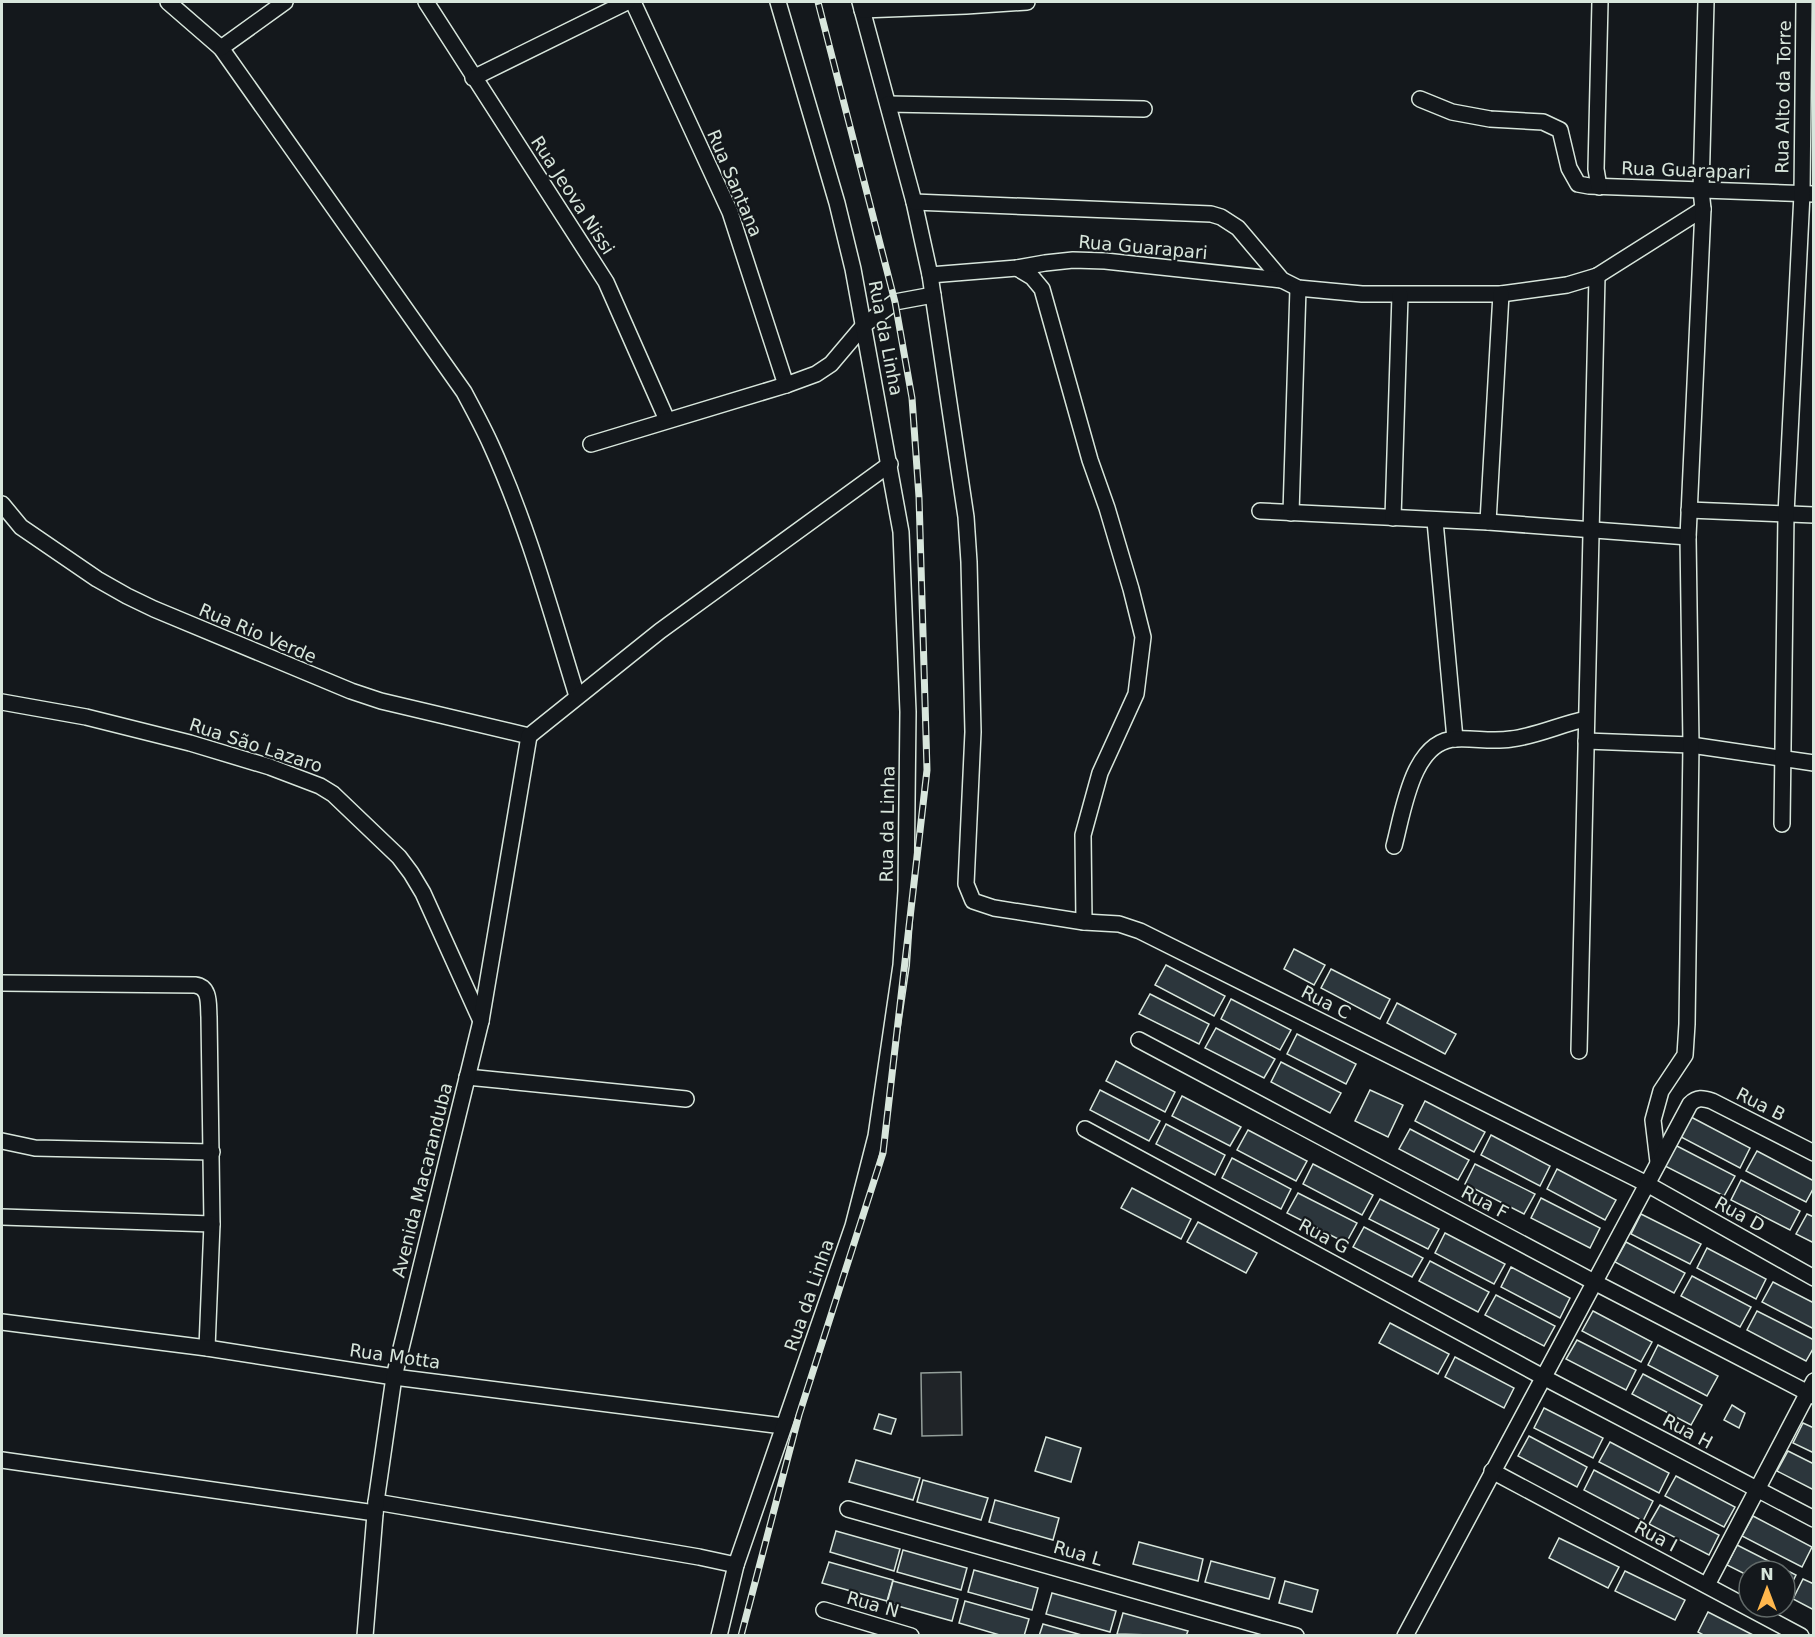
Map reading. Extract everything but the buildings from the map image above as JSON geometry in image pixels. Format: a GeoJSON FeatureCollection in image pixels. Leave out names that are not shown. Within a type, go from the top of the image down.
{"type":"FeatureCollection","features":[{"type":"Feature","properties":{"kind":"street"},"geometry":{"type":"LineString","coordinates":[[168,2],[221,48],[464,392],[491,444],[519,512],[538,566],[577,696]]}},
{"type":"Feature","properties":{"kind":"street"},"geometry":{"type":"LineString","coordinates":[[221,48],[285,2]]}},
{"type":"Feature","properties":{"kind":"street","name":"Rua Jeova Nissi"},"geometry":{"type":"LineString","coordinates":[[426,2],[606,282],[667,420]]}},
{"type":"Feature","properties":{"kind":"street"},"geometry":{"type":"LineString","coordinates":[[473,78],[627,2]]}},
{"type":"Feature","properties":{"kind":"street","name":"Rua Santana"},"geometry":{"type":"LineString","coordinates":[[633,2],[730,212],[786,385]]}},
{"type":"Feature","properties":{"kind":"street","name":"Rua da Linha"},"geometry":{"type":"LineString","coordinates":[[718,1635],[736,1565],[853,1226],[879,1124],[901,965],[906,891],[908,712],[901,532],[864,325],[837,203],[778,2]]}},
{"type":"Feature","properties":{"kind":"street"},"geometry":{"type":"LineString","coordinates":[[591,444],[816,374],[831,364],[864,325],[895,302],[933,295],[914,202],[861,6],[1027,2]]}},
{"type":"Feature","properties":{"kind":"street","name":"Rua Guarapari"},"geometry":{"type":"LineString","coordinates":[[1600,2],[1596,169],[1599,187],[1808,194]]}},
{"type":"Feature","properties":{"kind":"street"},"geometry":{"type":"LineString","coordinates":[[1406,1635],[1658,1162],[1653,1120],[1661,1090],[1685,1055],[1691,745],[1688,537],[1703,209],[1701,190],[1706,2]]}},
{"type":"Feature","properties":{"kind":"street","name":"Rua Alto da Torre"},"geometry":{"type":"LineString","coordinates":[[1782,824],[1786,514],[1808,194],[1804,2]]}},
{"type":"Feature","properties":{"kind":"street"},"geometry":{"type":"LineString","coordinates":[[1420,99],[1452,112],[1490,119],[1543,122],[1560,130],[1569,168],[1578,184],[1599,187]]}},
{"type":"Feature","properties":{"kind":"street"},"geometry":{"type":"LineString","coordinates":[[888,104],[1144,109]]}},
{"type":"Feature","properties":{"kind":"street"},"geometry":{"type":"LineString","coordinates":[[914,202],[1210,214],[1221,217],[1238,228],[1282,280],[1298,288],[1400,295],[1501,294],[1567,285],[1597,276],[1703,209]]}},
{"type":"Feature","properties":{"kind":"street","name":"Rua Guarapari"},"geometry":{"type":"LineString","coordinates":[[930,275],[1017,268],[1058,261],[1105,261],[1282,280]]}},
{"type":"Feature","properties":{"kind":"street"},"geometry":{"type":"LineString","coordinates":[[1017,268],[1032,277],[1042,288],[1090,460],[1131,589],[1143,637],[1136,694],[1100,773],[1083,835],[1084,922]]}},
{"type":"Feature","properties":{"kind":"street"},"geometry":{"type":"LineString","coordinates":[[1579,1051],[1597,276]]}},
{"type":"Feature","properties":{"kind":"street"},"geometry":{"type":"LineString","coordinates":[[1291,513],[1298,288]]}},
{"type":"Feature","properties":{"kind":"street"},"geometry":{"type":"LineString","coordinates":[[1488,522],[1501,294]]}},
{"type":"Feature","properties":{"kind":"street","name":"Rua C"},"geometry":{"type":"LineString","coordinates":[[933,295],[964,500],[968,541],[973,732],[966,884],[973,901],[987,906],[1084,922],[1119,924],[1140,931],[1647,1184]]}},
{"type":"Feature","properties":{"kind":"street"},"geometry":{"type":"LineString","coordinates":[[1394,518],[1400,295]]}},
{"type":"Feature","properties":{"kind":"street"},"geometry":{"type":"LineString","coordinates":[[529,736],[660,631],[890,464]]}},
{"type":"Feature","properties":{"kind":"street","name":"Rua Rio Verde"},"geometry":{"type":"LineString","coordinates":[[2,504],[21,527],[39,541],[97,579],[154,609],[321,681],[381,701],[529,736]]}},
{"type":"Feature","properties":{"kind":"street"},"geometry":{"type":"LineString","coordinates":[[1689,510],[1814,515]]}},
{"type":"Feature","properties":{"kind":"street"},"geometry":{"type":"LineString","coordinates":[[1260,511],[1488,522],[1688,537]]}},
{"type":"Feature","properties":{"kind":"street"},"geometry":{"type":"LineString","coordinates":[[1435,521],[1455,739]]}},
{"type":"Feature","properties":{"kind":"street","name":"Rua São Lazaro"},"geometry":{"type":"LineString","coordinates":[[2,702],[86,717],[190,743],[270,767],[320,786],[333,794],[399,857],[411,873],[423,893],[481,1021]]}},
{"type":"Feature","properties":{"kind":"street"},"geometry":{"type":"LineString","coordinates":[[1394,846],[1412,780],[1426,753],[1442,742],[1455,739],[1490,742],[1513,739],[1586,719]]}},
{"type":"Feature","properties":{"kind":"street","name":"Avenida Macaranduba"},"geometry":{"type":"LineString","coordinates":[[365,1635],[375,1507],[394,1377],[481,1021],[529,736]]}},
{"type":"Feature","properties":{"kind":"street"},"geometry":{"type":"LineString","coordinates":[[1586,741],[1691,745],[1814,763]]}},
{"type":"Feature","properties":{"kind":"street"},"geometry":{"type":"LineString","coordinates":[[2,983],[184,985],[204,988],[207,996],[212,1152],[212,1224],[207,1348]]}},
{"type":"Feature","properties":{"kind":"street","name":"Rua F"},"geometry":{"type":"LineString","coordinates":[[1139,1040],[1594,1282],[1811,1390]]}},
{"type":"Feature","properties":{"kind":"street"},"geometry":{"type":"LineString","coordinates":[[467,1077],[686,1099]]}},
{"type":"Feature","properties":{"kind":"street","name":"Rua B"},"geometry":{"type":"LineString","coordinates":[[1658,1162],[1690,1104],[1695,1099],[1702,1098],[1814,1153]]}},
{"type":"Feature","properties":{"kind":"street","name":"Rua G"},"geometry":{"type":"LineString","coordinates":[[1085,1129],[1544,1377]]}},
{"type":"Feature","properties":{"kind":"street"},"geometry":{"type":"LineString","coordinates":[[2,1141],[35,1148],[212,1152]]}},
{"type":"Feature","properties":{"kind":"street","name":"Rua D"},"geometry":{"type":"LineString","coordinates":[[1647,1184],[1814,1278]]}},
{"type":"Feature","properties":{"kind":"street"},"geometry":{"type":"LineString","coordinates":[[2,1217],[212,1224]]}},
{"type":"Feature","properties":{"kind":"street","name":"Rua Motta"},"geometry":{"type":"LineString","coordinates":[[2,1322],[207,1348],[394,1377],[783,1426]]}},
{"type":"Feature","properties":{"kind":"street","name":"Rua H"},"geometry":{"type":"LineString","coordinates":[[1544,1377],[1814,1519]]}},
{"type":"Feature","properties":{"kind":"street"},"geometry":{"type":"LineString","coordinates":[[1707,1585],[1756,1489],[1811,1390]]}},
{"type":"Feature","properties":{"kind":"street"},"geometry":{"type":"LineString","coordinates":[[2,1460],[375,1507],[688,1555],[736,1565]]}},
{"type":"Feature","properties":{"kind":"street","name":"Rua I"},"geometry":{"type":"LineString","coordinates":[[1492,1471],[1801,1635]]}},
{"type":"Feature","properties":{"kind":"street","name":"Rua L"},"geometry":{"type":"LineString","coordinates":[[848,1509],[1296,1635]]}},
{"type":"Feature","properties":{"kind":"street","name":"Rua N"},"geometry":{"type":"LineString","coordinates":[[824,1610],[911,1635]]}},
{"type":"Feature","properties":{"kind":"shaded area"},"geometry":{"type":"Polygon","coordinates":[[[961,1372],[962,1435],[922,1436],[921,1373],[961,1372]]]}},
{"type":"Feature","properties":{"kind":"railway"},"geometry":{"type":"LineString","coordinates":[[741,1636],[799,1415],[883,1153],[927,770],[919,497],[912,398],[895,302],[818,2]]}}]}
